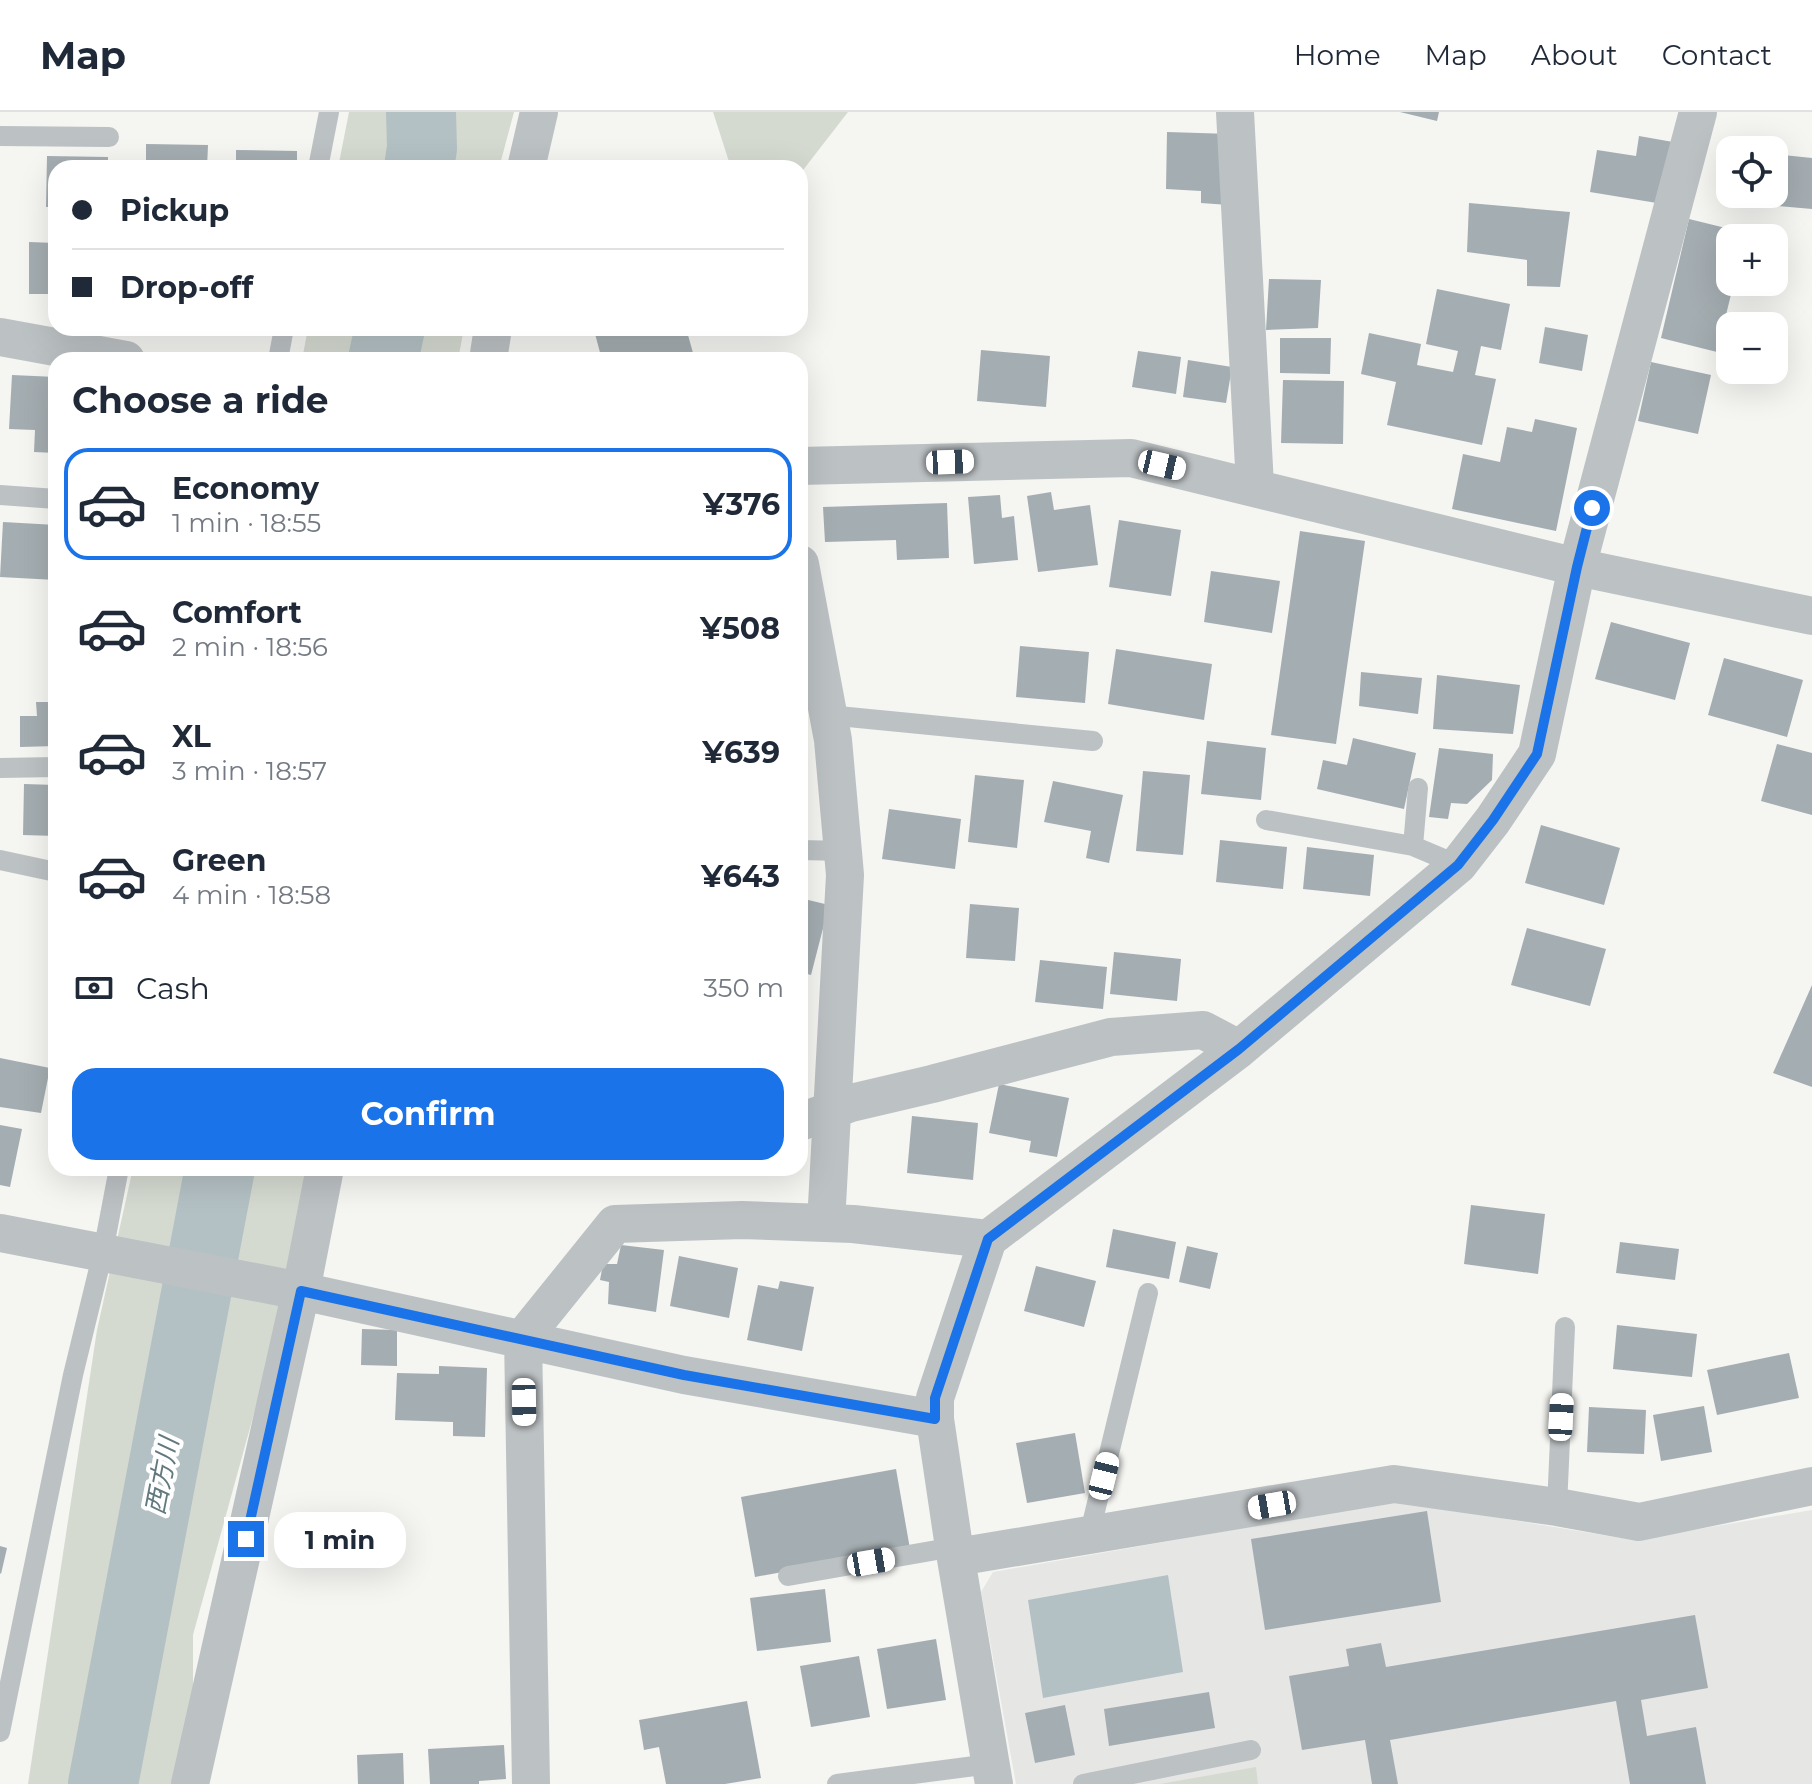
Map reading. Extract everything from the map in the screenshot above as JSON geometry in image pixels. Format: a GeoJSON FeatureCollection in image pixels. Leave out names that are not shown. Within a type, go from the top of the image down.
{"type":"FeatureCollection","features":[{"type":"Feature","properties":{"kind":"street"},"geometry":{"type":"LineString","coordinates":[[528,160],[539,112]]}},
{"type":"Feature","properties":{"kind":"street"},"geometry":{"type":"LineString","coordinates":[[1235,112],[1255,486]]}},
{"type":"Feature","properties":{"kind":"street"},"geometry":{"type":"LineString","coordinates":[[992,1774],[935,1419],[935,1398],[988,1239],[1239,1049],[1458,865],[1493,820],[1537,754],[1577,567],[1698,112]]}},
{"type":"Feature","properties":{"kind":"street"},"geometry":{"type":"LineString","coordinates":[[0,337],[82,352]]}},
{"type":"Feature","properties":{"kind":"street"},"geometry":{"type":"LineString","coordinates":[[808,466],[1131,458],[1577,567],[1812,616]]}},
{"type":"Feature","properties":{"kind":"street"},"geometry":{"type":"LineString","coordinates":[[808,647],[810,668],[828,715],[833,740],[845,875],[816,1117],[826,1223]]}},
{"type":"Feature","properties":{"kind":"street"},"geometry":{"type":"LineString","coordinates":[[816,1117],[851,1103],[1111,1037],[1203,1030],[1239,1049]]}},
{"type":"Feature","properties":{"kind":"street"},"geometry":{"type":"LineString","coordinates":[[190,1784],[295,1290],[323,1176]]}},
{"type":"Feature","properties":{"kind":"street"},"geometry":{"type":"LineString","coordinates":[[531,1784],[523,1338],[615,1224],[742,1220],[826,1223],[988,1239]]}},
{"type":"Feature","properties":{"kind":"street"},"geometry":{"type":"LineString","coordinates":[[0,1233],[295,1290],[684,1375],[935,1419]]}},
{"type":"Feature","properties":{"kind":"street"},"geometry":{"type":"LineString","coordinates":[[955,1552],[1089,1536],[1394,1484],[1639,1522],[1812,1486]]}},
{"type":"Feature","properties":{"kind":"lane"},"geometry":{"type":"LineString","coordinates":[[320,160],[329,112]]}},
{"type":"Feature","properties":{"kind":"lane"},"geometry":{"type":"LineString","coordinates":[[0,136],[109,137]]}},
{"type":"Feature","properties":{"kind":"lane"},"geometry":{"type":"LineString","coordinates":[[0,495],[48,498]]}},
{"type":"Feature","properties":{"kind":"lane"},"geometry":{"type":"LineString","coordinates":[[828,715],[1093,741]]}},
{"type":"Feature","properties":{"kind":"lane"},"geometry":{"type":"LineString","coordinates":[[0,768],[48,767]]}},
{"type":"Feature","properties":{"kind":"lane"},"geometry":{"type":"LineString","coordinates":[[1413,846],[1418,788]]}},
{"type":"Feature","properties":{"kind":"lane"},"geometry":{"type":"LineString","coordinates":[[1266,820],[1413,846],[1458,865]]}},
{"type":"Feature","properties":{"kind":"lane"},"geometry":{"type":"LineString","coordinates":[[808,850],[843,851]]}},
{"type":"Feature","properties":{"kind":"lane"},"geometry":{"type":"LineString","coordinates":[[0,860],[48,870]]}},
{"type":"Feature","properties":{"kind":"lane"},"geometry":{"type":"LineString","coordinates":[[0,1732],[73,1375],[108,1252],[118,1176]]}},
{"type":"Feature","properties":{"kind":"lane"},"geometry":{"type":"LineString","coordinates":[[1089,1536],[1148,1293]]}},
{"type":"Feature","properties":{"kind":"lane"},"geometry":{"type":"LineString","coordinates":[[1557,1507],[1565,1327]]}},
{"type":"Feature","properties":{"kind":"lane"},"geometry":{"type":"LineString","coordinates":[[788,1576],[955,1552]]}},
{"type":"Feature","properties":{"kind":"lane"},"geometry":{"type":"LineString","coordinates":[[1083,1784],[1251,1750]]}},
{"type":"Feature","properties":{"kind":"lane"},"geometry":{"type":"LineString","coordinates":[[837,1784],[992,1774]]}},
{"type":"Feature","properties":{"kind":"shaded area"},"geometry":{"type":"Polygon","coordinates":[[[349,112],[514,112],[501,160],[340,160],[349,112]]]}},
{"type":"Feature","properties":{"kind":"shaded area"},"geometry":{"type":"Polygon","coordinates":[[[713,112],[848,112],[808,164],[808,160],[728,160],[713,112]]]}},
{"type":"Feature","properties":{"kind":"shaded area"},"geometry":{"type":"Polygon","coordinates":[[[306,336],[462,336],[460,352],[304,352],[306,336]]]}},
{"type":"Feature","properties":{"kind":"shaded area"},"geometry":{"type":"Polygon","coordinates":[[[131,1176],[309,1176],[286,1297],[193,1635],[193,1713],[178,1784],[28,1784],[97,1330],[131,1176]]]}},
{"type":"Feature","properties":{"kind":"shaded area"},"geometry":{"type":"Polygon","coordinates":[[[1397,1501],[1633,1540],[1812,1510],[1812,1784],[1016,1784],[981,1592],[993,1572],[1397,1501]]]}},
{"type":"Feature","properties":{"kind":"shaded area"},"geometry":{"type":"Polygon","coordinates":[[[1168,1575],[1183,1672],[1043,1698],[1028,1600],[1168,1575]]]}},
{"type":"Feature","properties":{"kind":"shaded area"},"geometry":{"type":"Polygon","coordinates":[[[1256,1767],[1258,1784],[1160,1784],[1256,1767]]]}},
{"type":"Feature","properties":{"kind":"building"},"geometry":{"type":"Polygon","coordinates":[[[1400,112],[1439,112],[1437,121],[1400,112]]]}},
{"type":"Feature","properties":{"kind":"building"},"geometry":{"type":"Polygon","coordinates":[[[1167,132],[1231,134],[1229,205],[1201,203],[1201,191],[1166,189],[1167,132]]]}},
{"type":"Feature","properties":{"kind":"building"},"geometry":{"type":"Polygon","coordinates":[[[1639,136],[1673,142],[1663,204],[1590,192],[1597,150],[1636,156],[1639,136]]]}},
{"type":"Feature","properties":{"kind":"building"},"geometry":{"type":"Polygon","coordinates":[[[146,144],[208,145],[207,160],[146,160],[146,144]]]}},
{"type":"Feature","properties":{"kind":"building"},"geometry":{"type":"Polygon","coordinates":[[[236,150],[297,151],[297,160],[236,160],[236,150]]]}},
{"type":"Feature","properties":{"kind":"building"},"geometry":{"type":"Polygon","coordinates":[[[1788,155],[1812,158],[1812,209],[1788,207],[1788,155]]]}},
{"type":"Feature","properties":{"kind":"building"},"geometry":{"type":"Polygon","coordinates":[[[47,156],[108,157],[108,160],[48,160],[46,207],[47,156]]]}},
{"type":"Feature","properties":{"kind":"building"},"geometry":{"type":"Polygon","coordinates":[[[1469,203],[1570,212],[1560,287],[1527,286],[1527,260],[1467,252],[1469,203]]]}},
{"type":"Feature","properties":{"kind":"building"},"geometry":{"type":"Polygon","coordinates":[[[1689,219],[1716,226],[1716,296],[1731,296],[1727,312],[1716,312],[1716,352],[1661,338],[1689,219]]]}},
{"type":"Feature","properties":{"kind":"building"},"geometry":{"type":"Polygon","coordinates":[[[29,242],[48,243],[48,294],[29,294],[29,242]]]}},
{"type":"Feature","properties":{"kind":"building"},"geometry":{"type":"Polygon","coordinates":[[[1269,279],[1321,280],[1318,328],[1266,330],[1269,279]]]}},
{"type":"Feature","properties":{"kind":"building"},"geometry":{"type":"Polygon","coordinates":[[[1437,289],[1510,304],[1501,350],[1481,346],[1475,375],[1496,379],[1482,445],[1387,425],[1396,382],[1361,374],[1369,333],[1421,344],[1417,365],[1453,372],[1458,351],[1426,344],[1437,289]]]}},
{"type":"Feature","properties":{"kind":"building"},"geometry":{"type":"Polygon","coordinates":[[[1545,327],[1588,335],[1582,371],[1539,363],[1545,327]]]}},
{"type":"Feature","properties":{"kind":"building"},"geometry":{"type":"Polygon","coordinates":[[[596,336],[688,336],[693,352],[600,352],[596,336]]]}},
{"type":"Feature","properties":{"kind":"building"},"geometry":{"type":"Polygon","coordinates":[[[1280,338],[1331,338],[1330,374],[1280,373],[1280,338]]]}},
{"type":"Feature","properties":{"kind":"building"},"geometry":{"type":"Polygon","coordinates":[[[981,350],[1050,356],[1046,407],[977,401],[981,350]]]}},
{"type":"Feature","properties":{"kind":"building"},"geometry":{"type":"Polygon","coordinates":[[[1138,351],[1181,357],[1176,394],[1132,387],[1138,351]]]}},
{"type":"Feature","properties":{"kind":"building"},"geometry":{"type":"Polygon","coordinates":[[[1188,360],[1232,367],[1226,403],[1183,397],[1188,360]]]}},
{"type":"Feature","properties":{"kind":"building"},"geometry":{"type":"Polygon","coordinates":[[[1651,362],[1711,375],[1698,434],[1638,421],[1651,362]]]}},
{"type":"Feature","properties":{"kind":"building"},"geometry":{"type":"Polygon","coordinates":[[[12,375],[48,377],[48,453],[34,452],[35,430],[9,429],[12,375]]]}},
{"type":"Feature","properties":{"kind":"building"},"geometry":{"type":"Polygon","coordinates":[[[1283,380],[1344,381],[1343,444],[1281,443],[1283,380]]]}},
{"type":"Feature","properties":{"kind":"building"},"geometry":{"type":"Polygon","coordinates":[[[1535,419],[1577,428],[1556,531],[1452,509],[1463,454],[1500,462],[1507,427],[1532,432],[1535,419]]]}},
{"type":"Feature","properties":{"kind":"building"},"geometry":{"type":"Polygon","coordinates":[[[1051,492],[1054,510],[1090,505],[1098,565],[1038,572],[1027,496],[1051,492]]]}},
{"type":"Feature","properties":{"kind":"building"},"geometry":{"type":"Polygon","coordinates":[[[1000,495],[1002,518],[1014,516],[1018,560],[974,564],[968,497],[1000,495]]]}},
{"type":"Feature","properties":{"kind":"building"},"geometry":{"type":"Polygon","coordinates":[[[947,503],[949,558],[897,560],[896,540],[825,542],[823,507],[947,503]]]}},
{"type":"Feature","properties":{"kind":"building"},"geometry":{"type":"Polygon","coordinates":[[[1119,520],[1181,530],[1171,596],[1109,587],[1119,520]]]}},
{"type":"Feature","properties":{"kind":"building"},"geometry":{"type":"Polygon","coordinates":[[[3,522],[48,525],[48,580],[0,577],[3,522]]]}},
{"type":"Feature","properties":{"kind":"building"},"geometry":{"type":"Polygon","coordinates":[[[1300,531],[1365,541],[1336,744],[1271,735],[1300,531]]]}},
{"type":"Feature","properties":{"kind":"building"},"geometry":{"type":"Polygon","coordinates":[[[1211,571],[1280,581],[1272,633],[1204,622],[1211,571]]]}},
{"type":"Feature","properties":{"kind":"building"},"geometry":{"type":"Polygon","coordinates":[[[1611,622],[1690,643],[1675,700],[1595,679],[1611,622]]]}},
{"type":"Feature","properties":{"kind":"building"},"geometry":{"type":"Polygon","coordinates":[[[1020,646],[1089,652],[1085,703],[1016,697],[1020,646]]]}},
{"type":"Feature","properties":{"kind":"building"},"geometry":{"type":"Polygon","coordinates":[[[1116,649],[1212,664],[1204,720],[1108,704],[1116,649]]]}},
{"type":"Feature","properties":{"kind":"building"},"geometry":{"type":"Polygon","coordinates":[[[1724,658],[1803,680],[1787,737],[1708,715],[1724,658]]]}},
{"type":"Feature","properties":{"kind":"building"},"geometry":{"type":"Polygon","coordinates":[[[1361,672],[1422,678],[1418,714],[1359,706],[1361,672]]]}},
{"type":"Feature","properties":{"kind":"building"},"geometry":{"type":"Polygon","coordinates":[[[1437,675],[1520,685],[1513,734],[1433,729],[1437,675]]]}},
{"type":"Feature","properties":{"kind":"building"},"geometry":{"type":"Polygon","coordinates":[[[36,702],[48,702],[48,746],[20,747],[20,716],[37,716],[36,702]]]}},
{"type":"Feature","properties":{"kind":"building"},"geometry":{"type":"Polygon","coordinates":[[[1353,738],[1416,753],[1404,809],[1317,789],[1323,760],[1347,765],[1353,738]]]}},
{"type":"Feature","properties":{"kind":"building"},"geometry":{"type":"Polygon","coordinates":[[[1207,741],[1266,748],[1261,800],[1201,794],[1207,741]]]}},
{"type":"Feature","properties":{"kind":"building"},"geometry":{"type":"Polygon","coordinates":[[[1777,744],[1812,753],[1812,815],[1761,801],[1777,744]]]}},
{"type":"Feature","properties":{"kind":"building"},"geometry":{"type":"Polygon","coordinates":[[[1439,748],[1493,754],[1492,780],[1467,804],[1451,803],[1448,819],[1429,817],[1439,748]]]}},
{"type":"Feature","properties":{"kind":"building"},"geometry":{"type":"Polygon","coordinates":[[[1143,771],[1190,775],[1183,855],[1136,851],[1143,771]]]}},
{"type":"Feature","properties":{"kind":"building"},"geometry":{"type":"Polygon","coordinates":[[[975,775],[1024,780],[1017,848],[968,842],[975,775]]]}},
{"type":"Feature","properties":{"kind":"building"},"geometry":{"type":"Polygon","coordinates":[[[1053,781],[1123,795],[1109,863],[1086,858],[1091,831],[1044,822],[1053,781]]]}},
{"type":"Feature","properties":{"kind":"building"},"geometry":{"type":"Polygon","coordinates":[[[24,784],[48,785],[48,836],[23,835],[24,784]]]}},
{"type":"Feature","properties":{"kind":"building"},"geometry":{"type":"Polygon","coordinates":[[[889,809],[961,819],[955,869],[882,859],[889,809]]]}},
{"type":"Feature","properties":{"kind":"building"},"geometry":{"type":"Polygon","coordinates":[[[1541,825],[1620,848],[1604,905],[1525,883],[1541,825]]]}},
{"type":"Feature","properties":{"kind":"building"},"geometry":{"type":"Polygon","coordinates":[[[1220,840],[1287,847],[1283,889],[1216,882],[1220,840]]]}},
{"type":"Feature","properties":{"kind":"building"},"geometry":{"type":"Polygon","coordinates":[[[1307,847],[1374,855],[1370,896],[1303,889],[1307,847]]]}},
{"type":"Feature","properties":{"kind":"building"},"geometry":{"type":"Polygon","coordinates":[[[808,900],[829,905],[811,975],[808,974],[808,900]]]}},
{"type":"Feature","properties":{"kind":"building"},"geometry":{"type":"Polygon","coordinates":[[[970,904],[1019,908],[1015,961],[966,958],[970,904]]]}},
{"type":"Feature","properties":{"kind":"building"},"geometry":{"type":"Polygon","coordinates":[[[1527,928],[1606,949],[1590,1006],[1511,985],[1527,928]]]}},
{"type":"Feature","properties":{"kind":"building"},"geometry":{"type":"Polygon","coordinates":[[[1114,952],[1181,959],[1177,1001],[1110,994],[1114,952]]]}},
{"type":"Feature","properties":{"kind":"building"},"geometry":{"type":"Polygon","coordinates":[[[1040,960],[1107,967],[1103,1009],[1035,1002],[1040,960]]]}},
{"type":"Feature","properties":{"kind":"building"},"geometry":{"type":"Polygon","coordinates":[[[1812,985],[1812,1087],[1773,1073],[1812,985]]]}},
{"type":"Feature","properties":{"kind":"building"},"geometry":{"type":"Polygon","coordinates":[[[0,1058],[48,1068],[41,1113],[0,1107],[0,1058]]]}},
{"type":"Feature","properties":{"kind":"building"},"geometry":{"type":"Polygon","coordinates":[[[999,1084],[1069,1098],[1057,1157],[1029,1152],[1031,1141],[989,1133],[999,1084]]]}},
{"type":"Feature","properties":{"kind":"building"},"geometry":{"type":"Polygon","coordinates":[[[912,1116],[978,1123],[973,1180],[907,1173],[912,1116]]]}},
{"type":"Feature","properties":{"kind":"building"},"geometry":{"type":"Polygon","coordinates":[[[0,1125],[22,1129],[10,1187],[0,1185],[0,1125]]]}},
{"type":"Feature","properties":{"kind":"building"},"geometry":{"type":"Polygon","coordinates":[[[1471,1205],[1545,1214],[1538,1274],[1464,1264],[1471,1205]]]}},
{"type":"Feature","properties":{"kind":"building"},"geometry":{"type":"Polygon","coordinates":[[[1113,1229],[1176,1242],[1169,1279],[1106,1267],[1113,1229]]]}},
{"type":"Feature","properties":{"kind":"building"},"geometry":{"type":"Polygon","coordinates":[[[1620,1242],[1679,1249],[1675,1280],[1616,1273],[1620,1242]]]}},
{"type":"Feature","properties":{"kind":"building"},"geometry":{"type":"Polygon","coordinates":[[[621,1245],[664,1250],[656,1312],[608,1304],[609,1282],[600,1280],[603,1264],[617,1264],[621,1245]]]}},
{"type":"Feature","properties":{"kind":"building"},"geometry":{"type":"Polygon","coordinates":[[[1187,1246],[1218,1253],[1210,1289],[1179,1282],[1187,1246]]]}},
{"type":"Feature","properties":{"kind":"building"},"geometry":{"type":"Polygon","coordinates":[[[679,1256],[738,1268],[729,1318],[670,1306],[679,1256]]]}},
{"type":"Feature","properties":{"kind":"building"},"geometry":{"type":"Polygon","coordinates":[[[1036,1266],[1096,1281],[1084,1327],[1024,1311],[1036,1266]]]}},
{"type":"Feature","properties":{"kind":"building"},"geometry":{"type":"Polygon","coordinates":[[[780,1281],[814,1287],[802,1351],[747,1340],[758,1285],[778,1289],[780,1281]]]}},
{"type":"Feature","properties":{"kind":"building"},"geometry":{"type":"Polygon","coordinates":[[[1617,1325],[1697,1334],[1692,1377],[1613,1369],[1617,1325]]]}},
{"type":"Feature","properties":{"kind":"building"},"geometry":{"type":"Polygon","coordinates":[[[362,1329],[397,1330],[397,1366],[361,1365],[362,1329]]]}},
{"type":"Feature","properties":{"kind":"building"},"geometry":{"type":"Polygon","coordinates":[[[1789,1353],[1799,1398],[1717,1415],[1707,1370],[1789,1353]]]}},
{"type":"Feature","properties":{"kind":"building"},"geometry":{"type":"Polygon","coordinates":[[[439,1366],[487,1368],[485,1437],[453,1436],[453,1422],[395,1420],[397,1373],[439,1374],[439,1366]]]}},
{"type":"Feature","properties":{"kind":"building"},"geometry":{"type":"Polygon","coordinates":[[[1704,1406],[1712,1452],[1661,1461],[1653,1415],[1704,1406]]]}},
{"type":"Feature","properties":{"kind":"building"},"geometry":{"type":"Polygon","coordinates":[[[1589,1407],[1646,1410],[1644,1454],[1587,1452],[1589,1407]]]}},
{"type":"Feature","properties":{"kind":"building"},"geometry":{"type":"Polygon","coordinates":[[[1075,1433],[1085,1493],[1027,1503],[1016,1443],[1075,1433]]]}},
{"type":"Feature","properties":{"kind":"building"},"geometry":{"type":"Polygon","coordinates":[[[896,1469],[910,1549],[755,1577],[741,1497],[896,1469]]]}},
{"type":"Feature","properties":{"kind":"building"},"geometry":{"type":"Polygon","coordinates":[[[1427,1511],[1441,1602],[1265,1630],[1251,1539],[1427,1511]]]}},
{"type":"Feature","properties":{"kind":"building"},"geometry":{"type":"Polygon","coordinates":[[[0,1546],[7,1548],[1,1574],[0,1573],[0,1546]]]}},
{"type":"Feature","properties":{"kind":"building"},"geometry":{"type":"Polygon","coordinates":[[[825,1589],[831,1642],[757,1651],[750,1598],[825,1589]]]}},
{"type":"Feature","properties":{"kind":"building"},"geometry":{"type":"Polygon","coordinates":[[[1695,1615],[1708,1688],[1641,1700],[1647,1736],[1696,1727],[1706,1784],[1630,1784],[1616,1701],[1390,1740],[1398,1784],[1372,1784],[1365,1740],[1302,1750],[1289,1676],[1349,1666],[1346,1649],[1381,1643],[1386,1667],[1695,1615]]]}},
{"type":"Feature","properties":{"kind":"building"},"geometry":{"type":"Polygon","coordinates":[[[936,1639],[946,1700],[887,1709],[877,1649],[936,1639]]]}},
{"type":"Feature","properties":{"kind":"building"},"geometry":{"type":"Polygon","coordinates":[[[859,1656],[870,1717],[811,1727],[800,1666],[859,1656]]]}},
{"type":"Feature","properties":{"kind":"building"},"geometry":{"type":"Polygon","coordinates":[[[1209,1692],[1215,1728],[1109,1746],[1104,1709],[1209,1692]]]}},
{"type":"Feature","properties":{"kind":"building"},"geometry":{"type":"Polygon","coordinates":[[[747,1701],[761,1778],[725,1784],[666,1784],[659,1747],[644,1750],[639,1720],[747,1701]]]}},
{"type":"Feature","properties":{"kind":"building"},"geometry":{"type":"Polygon","coordinates":[[[1065,1705],[1075,1755],[1035,1763],[1025,1713],[1065,1705]]]}},
{"type":"Feature","properties":{"kind":"building"},"geometry":{"type":"Polygon","coordinates":[[[504,1745],[506,1779],[479,1781],[479,1784],[430,1784],[428,1749],[504,1745]]]}},
{"type":"Feature","properties":{"kind":"building"},"geometry":{"type":"Polygon","coordinates":[[[403,1753],[404,1784],[358,1784],[357,1755],[403,1753]]]}},
{"type":"Feature","properties":{"kind":"waterway","name":"西方川"},"geometry":{"type":"LineString","coordinates":[[420,160],[421,112]]}},
{"type":"Feature","properties":{"kind":"waterway","name":"西方川"},"geometry":{"type":"LineString","coordinates":[[385,352],[388,336]]}},
{"type":"Feature","properties":{"kind":"waterway","name":"西方川"},"geometry":{"type":"LineString","coordinates":[[103,1784],[218,1176]]}},
{"type":"Feature","properties":{"kind":"route"},"geometry":{"type":"LineString","coordinates":[[246,1539],[301,1291],[684,1375],[935,1419],[935,1398],[988,1239],[1239,1049],[1458,865],[1493,820],[1537,754],[1592,508]]}}]}
